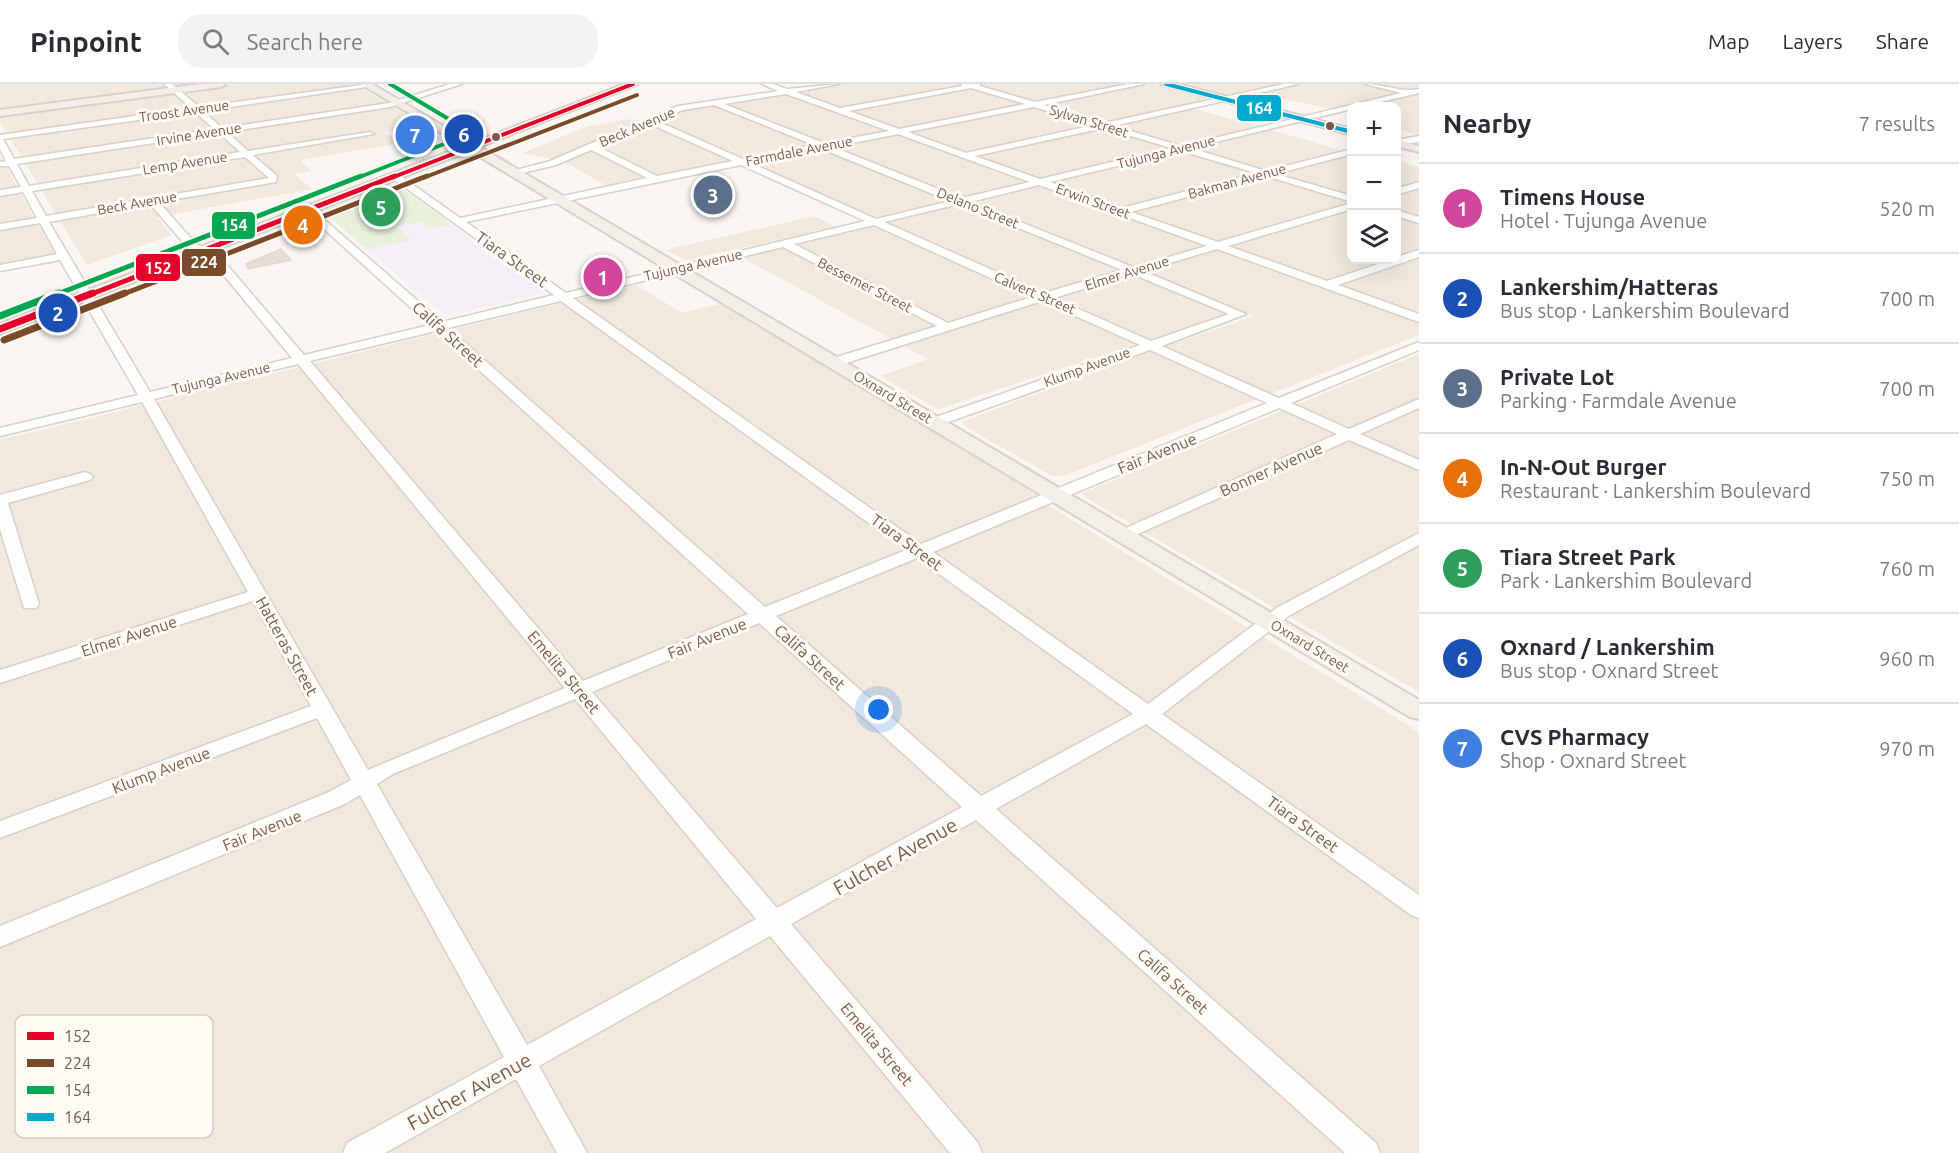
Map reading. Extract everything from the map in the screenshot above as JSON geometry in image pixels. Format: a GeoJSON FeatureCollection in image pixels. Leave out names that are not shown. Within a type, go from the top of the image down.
{"type":"FeatureCollection","features":[{"type":"Feature","properties":{"kind":"main road"},"geometry":{"type":"LineString","coordinates":[[0,113],[172,87],[221,84]]}},
{"type":"Feature","properties":{"kind":"main road"},"geometry":{"type":"LineString","coordinates":[[0,329],[633,84]]}},
{"type":"Feature","properties":{"kind":"main road"},"geometry":{"type":"LineString","coordinates":[[1166,84],[1347,131]]}},
{"type":"Feature","properties":{"kind":"main road","name":"Oxnard Street"},"geometry":{"type":"LineString","coordinates":[[368,85],[679,268],[1419,711]]}},
{"type":"Feature","properties":{"kind":"main road"},"geometry":{"type":"LineString","coordinates":[[1401,144],[1419,149]]}},
{"type":"Feature","properties":{"kind":"street","name":"Irvine Avenue"},"geometry":{"type":"LineString","coordinates":[[6,163],[399,103],[458,84]]}},
{"type":"Feature","properties":{"kind":"street","name":"Erwin Street"},"geometry":{"type":"LineString","coordinates":[[766,84],[1419,318]]}},
{"type":"Feature","properties":{"kind":"street","name":"Beck Avenue"},"geometry":{"type":"LineString","coordinates":[[514,172],[553,163],[681,108],[835,84]]}},
{"type":"Feature","properties":{"kind":"street"},"geometry":{"type":"LineString","coordinates":[[840,110],[984,84]]}},
{"type":"Feature","properties":{"kind":"street","name":"Farmdale Avenue"},"geometry":{"type":"LineString","coordinates":[[458,221],[656,179],[1140,84]]}},
{"type":"Feature","properties":{"kind":"street"},"geometry":{"type":"LineString","coordinates":[[966,155],[1293,84]]}},
{"type":"Feature","properties":{"kind":"street"},"geometry":{"type":"LineString","coordinates":[[1369,84],[1410,93]]}},
{"type":"Feature","properties":{"kind":"street","name":"Troost Avenue"},"geometry":{"type":"LineString","coordinates":[[0,139],[368,85]]}},
{"type":"Feature","properties":{"kind":"street","name":"Sylvan Street"},"geometry":{"type":"LineString","coordinates":[[969,85],[1347,199]]}},
{"type":"Feature","properties":{"kind":"street"},"geometry":{"type":"LineString","coordinates":[[172,87],[246,154]]}},
{"type":"Feature","properties":{"kind":"street","name":"Tujunga Avenue"},"geometry":{"type":"LineString","coordinates":[[1373,102],[1419,93]]}},
{"type":"Feature","properties":{"kind":"street","name":"Delano Street"},"geometry":{"type":"LineString","coordinates":[[716,103],[1240,314]]}},
{"type":"Feature","properties":{"kind":"street","name":"Tujunga Avenue"},"geometry":{"type":"LineString","coordinates":[[0,432],[1347,108]]}},
{"type":"Feature","properties":{"kind":"street","name":"Calvert Street"},"geometry":{"type":"LineString","coordinates":[[650,121],[1419,466]]}},
{"type":"Feature","properties":{"kind":"street","name":"Lemp Avenue"},"geometry":{"type":"LineString","coordinates":[[0,193],[370,134]]}},
{"type":"Feature","properties":{"kind":"street","name":"Hatteras Street"},"geometry":{"type":"LineString","coordinates":[[0,139],[6,163],[26,189],[146,396],[321,710],[573,1153]]}},
{"type":"Feature","properties":{"kind":"street"},"geometry":{"type":"LineString","coordinates":[[1401,142],[1419,140]]}},
{"type":"Feature","properties":{"kind":"street"},"geometry":{"type":"LineString","coordinates":[[591,146],[656,179]]}},
{"type":"Feature","properties":{"kind":"street","name":"Bakman Avenue"},"geometry":{"type":"LineString","coordinates":[[1122,212],[1347,152]]}},
{"type":"Feature","properties":{"kind":"street","name":"Beck Avenue"},"geometry":{"type":"LineString","coordinates":[[0,227],[273,180],[274,178],[246,154]]}},
{"type":"Feature","properties":{"kind":"street","name":"Tiara Street"},"geometry":{"type":"LineString","coordinates":[[395,176],[1419,908]]}},
{"type":"Feature","properties":{"kind":"street"},"geometry":{"type":"LineString","coordinates":[[1401,190],[1419,185]]}},
{"type":"Feature","properties":{"kind":"street","name":"Emelita Street"},"geometry":{"type":"LineString","coordinates":[[153,201],[192,246],[212,254],[968,1153]]}},
{"type":"Feature","properties":{"kind":"street","name":"Elmer Avenue"},"geometry":{"type":"LineString","coordinates":[[835,362],[945,326],[1347,208]]}},
{"type":"Feature","properties":{"kind":"street","name":"Califa Street"},"geometry":{"type":"LineString","coordinates":[[308,210],[1366,1153]]}},
{"type":"Feature","properties":{"kind":"street"},"geometry":{"type":"LineString","coordinates":[[1401,215],[1419,220]]}},
{"type":"Feature","properties":{"kind":"street","name":"Bessemer Street"},"geometry":{"type":"LineString","coordinates":[[784,243],[945,326]]}},
{"type":"Feature","properties":{"kind":"street"},"geometry":{"type":"LineString","coordinates":[[1327,285],[1419,253]]}},
{"type":"Feature","properties":{"kind":"street"},"geometry":{"type":"LineString","coordinates":[[0,268],[63,256]]}},
{"type":"Feature","properties":{"kind":"street","name":"Klump Avenue"},"geometry":{"type":"LineString","coordinates":[[935,422],[1240,314]]}},
{"type":"Feature","properties":{"kind":"street","name":"Fair Avenue"},"geometry":{"type":"LineString","coordinates":[[0,938],[337,798],[386,769],[1419,346]]}},
{"type":"Feature","properties":{"kind":"street","name":"Bonner Avenue"},"geometry":{"type":"LineString","coordinates":[[1123,535],[1419,403]]}},
{"type":"Feature","properties":{"kind":"street"},"geometry":{"type":"LineString","coordinates":[[30,604],[0,500],[85,477]]}},
{"type":"Feature","properties":{"kind":"street","name":"Fulcher Avenue"},"geometry":{"type":"LineString","coordinates":[[357,1153],[1148,714],[1284,611],[1419,538]]}},
{"type":"Feature","properties":{"kind":"street","name":"Elmer Avenue"},"geometry":{"type":"LineString","coordinates":[[0,677],[258,594]]}},
{"type":"Feature","properties":{"kind":"street","name":"Klump Avenue"},"geometry":{"type":"LineString","coordinates":[[0,830],[321,710]]}},
{"type":"Feature","properties":{"kind":"shaded area"},"geometry":{"type":"Polygon","coordinates":[[[0,84],[202,84],[0,110],[0,84]]]}},
{"type":"Feature","properties":{"kind":"shaded area"},"geometry":{"type":"Polygon","coordinates":[[[238,84],[355,84],[424,126],[385,132],[401,143],[300,160],[312,171],[294,174],[313,189],[157,217],[171,235],[87,265],[0,122],[0,116],[238,84]]]}},
{"type":"Feature","properties":{"kind":"shaded area"},"geometry":{"type":"Polygon","coordinates":[[[842,84],[1153,84],[1212,99],[965,153],[795,92],[842,84]]]}},
{"type":"Feature","properties":{"kind":"shaded area"},"geometry":{"type":"Polygon","coordinates":[[[1179,84],[1419,84],[1419,87],[1360,102],[1347,102],[1347,105],[1332,109],[1248,92],[1227,96],[1179,84]]]}},
{"type":"Feature","properties":{"kind":"shaded area"},"geometry":{"type":"Polygon","coordinates":[[[782,92],[1028,181],[876,217],[867,216],[744,160],[609,187],[563,161],[523,153],[588,126],[631,119],[650,123],[684,109],[782,92]]]}},
{"type":"Feature","properties":{"kind":"shaded area"},"geometry":{"type":"Polygon","coordinates":[[[1419,94],[1419,135],[1401,130],[1401,102],[1383,102],[1419,94]]]}},
{"type":"Feature","properties":{"kind":"shaded area"},"geometry":{"type":"Polygon","coordinates":[[[1192,108],[1341,150],[1347,149],[1347,264],[1401,264],[1401,162],[1419,167],[1419,313],[973,156],[1192,108]]]}},
{"type":"Feature","properties":{"kind":"shaded area"},"geometry":{"type":"Polygon","coordinates":[[[0,156],[55,255],[0,265],[0,156]]]}},
{"type":"Feature","properties":{"kind":"shaded area"},"geometry":{"type":"Polygon","coordinates":[[[1041,185],[1419,323],[1419,335],[1066,475],[1052,476],[963,425],[964,421],[1157,349],[1255,316],[971,203],[1041,185]]]}},
{"type":"Feature","properties":{"kind":"shaded area"},"geometry":{"type":"Polygon","coordinates":[[[961,204],[1227,312],[1225,315],[938,409],[880,376],[928,359],[743,258],[961,204]]]}},
{"type":"Feature","properties":{"kind":"shaded area"},"geometry":{"type":"Polygon","coordinates":[[[814,216],[837,227],[686,260],[665,250],[814,216]]]}},
{"type":"Feature","properties":{"kind":"shaded area"},"geometry":{"type":"Polygon","coordinates":[[[333,220],[420,222],[429,229],[451,224],[481,249],[544,292],[464,312],[443,314],[333,220]]]}},
{"type":"Feature","properties":{"kind":"shaded area"},"geometry":{"type":"Polygon","coordinates":[[[636,285],[682,313],[722,303],[1015,480],[1057,511],[1419,732],[1419,1153],[0,1153],[0,440],[636,285]]]}},
{"type":"Feature","properties":{"kind":"shaded area"},"geometry":{"type":"Polygon","coordinates":[[[1419,354],[1419,692],[1086,498],[1083,493],[1419,354]]]}},
{"type":"Feature","properties":{"kind":"green space"},"geometry":{"type":"Polygon","coordinates":[[[398,185],[451,224],[429,229],[420,222],[395,226],[412,240],[367,249],[323,211],[387,186],[398,185]]]}},
{"type":"Feature","properties":{"kind":"building"},"geometry":{"type":"Polygon","coordinates":[[[281,249],[291,260],[248,269],[246,264],[281,249]]]}},
{"type":"Feature","properties":{"kind":"transit line","name":"154"},"geometry":{"type":"LineString","coordinates":[[390,84],[477,136]]}},
{"type":"Feature","properties":{"kind":"transit line","name":"152"},"geometry":{"type":"LineString","coordinates":[[0,329],[633,84]]}},
{"type":"Feature","properties":{"kind":"transit line","name":"164"},"geometry":{"type":"LineString","coordinates":[[1166,84],[1347,131]]}},
{"type":"Feature","properties":{"kind":"transit line","name":"224"},"geometry":{"type":"LineString","coordinates":[[4,340],[637,95]]}},
{"type":"Feature","properties":{"kind":"transit line","name":"154"},"geometry":{"type":"LineString","coordinates":[[0,316],[467,135]]}},
{"type":"Feature","properties":{"kind":"place","name":"Oxnard / Lankershim"},"geometry":{"type":"Point","coordinates":[464,134]}},
{"type":"Feature","properties":{"kind":"place","name":"CVS Pharmacy"},"geometry":{"type":"Point","coordinates":[415,135]}},
{"type":"Feature","properties":{"kind":"place","name":"Private Lot"},"geometry":{"type":"Point","coordinates":[713,195]}},
{"type":"Feature","properties":{"kind":"place","name":"Tiara Street Park"},"geometry":{"type":"Point","coordinates":[381,207]}},
{"type":"Feature","properties":{"kind":"place","name":"In-N-Out Burger"},"geometry":{"type":"Point","coordinates":[303,225]}},
{"type":"Feature","properties":{"kind":"place","name":"Timens House"},"geometry":{"type":"Point","coordinates":[603,277]}},
{"type":"Feature","properties":{"kind":"place","name":"Lankershim/Hatteras"},"geometry":{"type":"Point","coordinates":[58,313]}}]}
